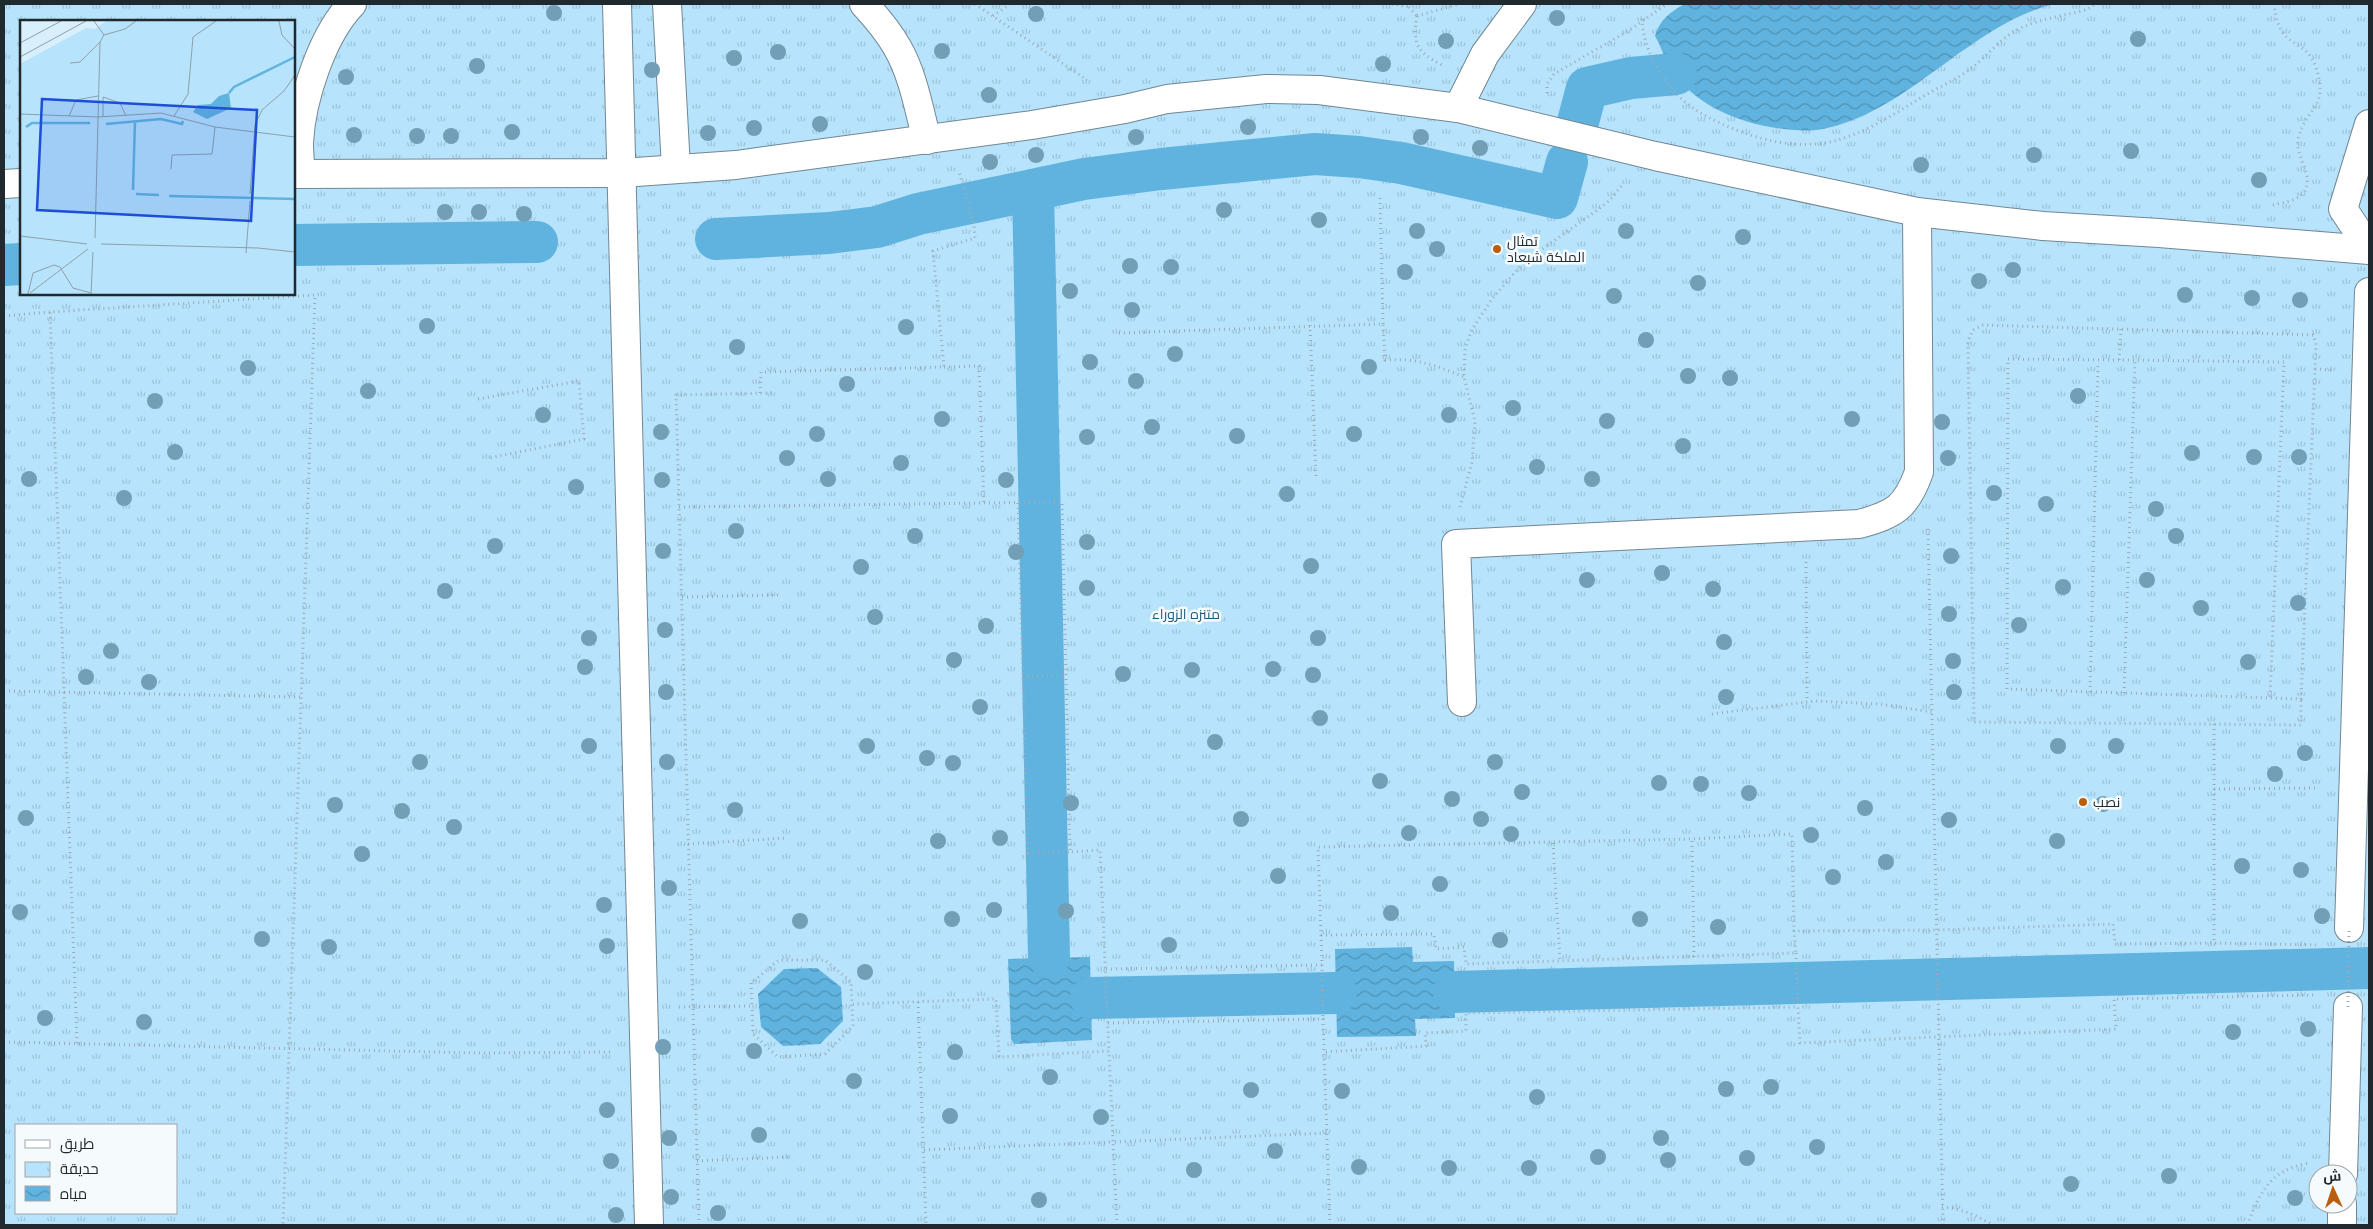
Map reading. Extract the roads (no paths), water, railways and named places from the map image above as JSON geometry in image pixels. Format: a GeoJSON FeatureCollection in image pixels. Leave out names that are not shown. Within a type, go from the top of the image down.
{"type":"FeatureCollection","features":[{"type":"Feature","properties":{"kind":"street"},"geometry":{"type":"LineString","coordinates":[[352,4],[343,13],[330,35],[316,68],[305,108],[299,142],[297,174],[622,172],[736,165],[927,140],[1125,109],[1167,99],[1266,89],[1352,93],[1458,108],[1554,133],[1655,156],[1917,212],[2043,226],[2369,249]]}},
{"type":"Feature","properties":{"kind":"street"},"geometry":{"type":"LineString","coordinates":[[617,4],[649,1225]]}},
{"type":"Feature","properties":{"kind":"street"},"geometry":{"type":"LineString","coordinates":[[668,4],[676,168]]}},
{"type":"Feature","properties":{"kind":"street"},"geometry":{"type":"LineString","coordinates":[[864,4],[880,22],[898,48],[909,77],[927,140]]}},
{"type":"Feature","properties":{"kind":"street"},"geometry":{"type":"LineString","coordinates":[[1458,108],[1485,54],[1522,4]]}},
{"type":"Feature","properties":{"kind":"street"},"geometry":{"type":"LineString","coordinates":[[2369,124],[2343,209],[2369,249]]}},
{"type":"Feature","properties":{"kind":"street"},"geometry":{"type":"LineString","coordinates":[[4,184],[20,183]]}},
{"type":"Feature","properties":{"kind":"street"},"geometry":{"type":"LineString","coordinates":[[1462,702],[1456,544],[1859,524],[1883,517],[1899,508],[1911,494],[1919,472],[1917,212]]}},
{"type":"Feature","properties":{"kind":"street"},"geometry":{"type":"LineString","coordinates":[[2348,940],[2369,292]]}},
{"type":"Feature","properties":{"kind":"street"},"geometry":{"type":"LineString","coordinates":[[2344,1164],[2347,998]]}},
{"type":"Feature","properties":{"kind":"water"},"geometry":{"type":"Polygon","coordinates":[[[1685,4],[2054,4],[2023,15],[1994,30],[1911,88],[1854,120],[1823,129],[1789,130],[1755,124],[1710,106],[1685,86],[1674,74],[1655,36],[1666,17],[1685,4]]]}},
{"type":"Feature","properties":{"kind":"water"},"geometry":{"type":"Polygon","coordinates":[[[1412,947],[1413,962],[1454,961],[1455,1018],[1415,1019],[1416,1036],[1337,1037],[1335,949],[1412,947]]]}},
{"type":"Feature","properties":{"kind":"water"},"geometry":{"type":"Polygon","coordinates":[[[1090,957],[1092,1040],[1014,1044],[1011,1039],[1008,959],[1090,957]]]}},
{"type":"Feature","properties":{"kind":"water"},"geometry":{"type":"Polygon","coordinates":[[[817,968],[841,987],[843,1021],[820,1044],[783,1046],[761,1027],[758,994],[784,969],[817,968]]]}},
{"type":"Feature","properties":{"kind":"waterway"},"geometry":{"type":"LineString","coordinates":[[1578,122],[1587,88],[1631,78],[1676,74]]}},
{"type":"Feature","properties":{"kind":"waterway"},"geometry":{"type":"LineString","coordinates":[[716,239],[829,233],[877,227],[918,214],[1084,179],[1161,169],[1315,154],[1359,157],[1401,163],[1557,198],[1567,162]]}},
{"type":"Feature","properties":{"kind":"waterway"},"geometry":{"type":"LineString","coordinates":[[1033,190],[1049,957]]}},
{"type":"Feature","properties":{"kind":"waterway"},"geometry":{"type":"LineString","coordinates":[[295,245],[537,242]]}},
{"type":"Feature","properties":{"kind":"waterway"},"geometry":{"type":"LineString","coordinates":[[4,265],[20,264]]}},
{"type":"Feature","properties":{"kind":"waterway"},"geometry":{"type":"LineString","coordinates":[[1454,992],[2369,968]]}},
{"type":"Feature","properties":{"kind":"waterway"},"geometry":{"type":"LineString","coordinates":[[1091,998],[1336,993]]}},
{"type":"Feature","properties":{"kind":"place","name":"تمثال الملكة شبعاد"},"geometry":{"type":"Point","coordinates":[1497,249]}},
{"type":"Feature","properties":{"kind":"place","name":"نصب"},"geometry":{"type":"Point","coordinates":[2083,802]}},
{"type":"Feature","properties":{"kind":"park label","name":"متنزه الزوراء"},"geometry":{"type":"Point","coordinates":[1186,614]}}]}
